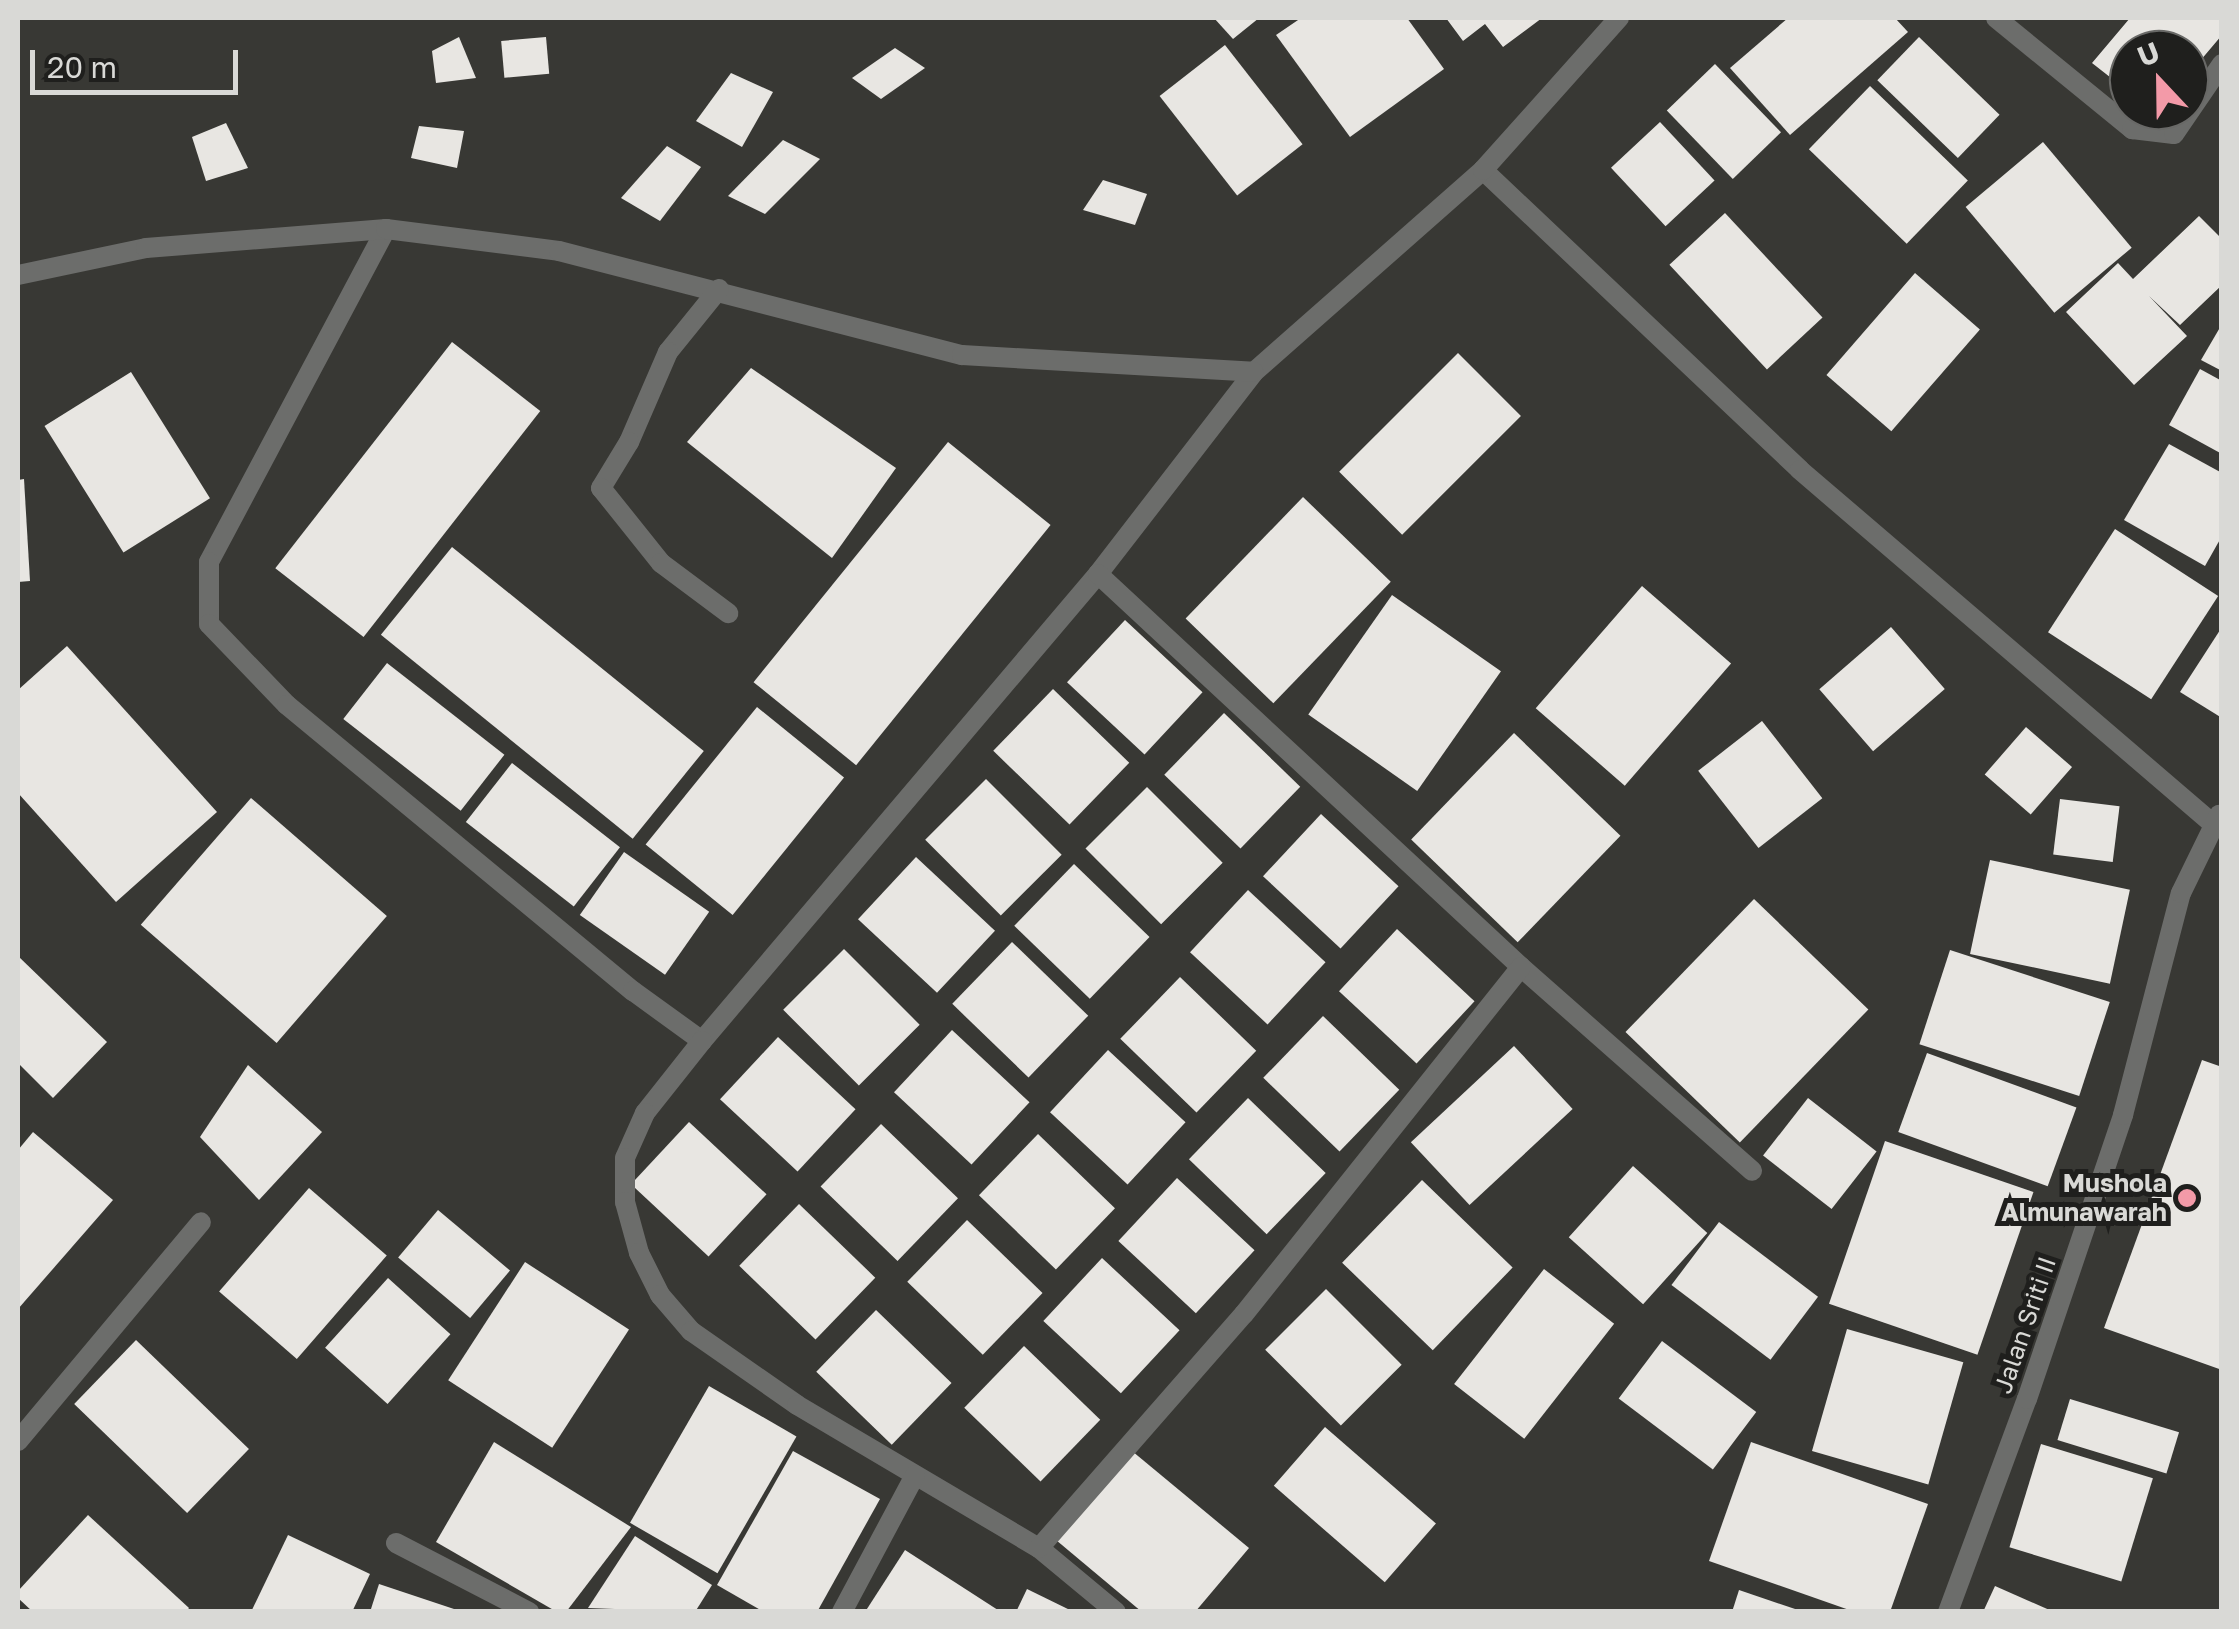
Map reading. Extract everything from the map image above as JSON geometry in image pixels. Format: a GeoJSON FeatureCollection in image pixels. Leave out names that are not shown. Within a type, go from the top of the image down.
{"type":"FeatureCollection","features":[{"type":"Feature","properties":{"kind":"street"},"geometry":{"type":"LineString","coordinates":[[1116,1612],[1039,1548],[797,1405],[691,1331],[660,1295],[639,1253],[624,1202],[624,1158],[645,1113],[702,1041],[1098,574],[1254,372],[1483,170],[1619,18]]}},
{"type":"Feature","properties":{"kind":"street"},"geometry":{"type":"LineString","coordinates":[[1996,18],[2132,129],[2174,134],[2222,64]]}},
{"type":"Feature","properties":{"kind":"street"},"geometry":{"type":"LineString","coordinates":[[1483,170],[1800,470],[2217,818]]}},
{"type":"Feature","properties":{"kind":"street"},"geometry":{"type":"LineString","coordinates":[[18,274],[146,248],[386,228],[559,251],[719,289],[962,355],[1254,372]]}},
{"type":"Feature","properties":{"kind":"street"},"geometry":{"type":"LineString","coordinates":[[386,228],[209,562],[209,624],[287,706],[633,991],[702,1041]]}},
{"type":"Feature","properties":{"kind":"street"},"geometry":{"type":"LineString","coordinates":[[719,289],[668,352],[629,442],[601,488],[661,563],[728,613]]}},
{"type":"Feature","properties":{"kind":"street"},"geometry":{"type":"LineString","coordinates":[[1098,574],[1521,967],[1752,1172]]}},
{"type":"Feature","properties":{"kind":"street","name":"Jalan Sriti II"},"geometry":{"type":"LineString","coordinates":[[1948,1612],[2027,1399],[2123,1115],[2181,893],[2217,818]]}},
{"type":"Feature","properties":{"kind":"street"},"geometry":{"type":"LineString","coordinates":[[1039,1548],[1244,1314],[1521,967]]}},
{"type":"Feature","properties":{"kind":"street"},"geometry":{"type":"LineString","coordinates":[[18,1441],[201,1222]]}},
{"type":"Feature","properties":{"kind":"street"},"geometry":{"type":"LineString","coordinates":[[842,1612],[915,1475]]}},
{"type":"Feature","properties":{"kind":"street"},"geometry":{"type":"LineString","coordinates":[[396,1544],[528,1612]]}},
{"type":"Feature","properties":{"kind":"building"},"geometry":{"type":"Polygon","coordinates":[[[1214,18],[1259,18],[1233,39],[1214,18]]]}},
{"type":"Feature","properties":{"kind":"building"},"geometry":{"type":"Polygon","coordinates":[[[1301,18],[1407,18],[1444,69],[1350,137],[1276,35],[1301,18]]]}},
{"type":"Feature","properties":{"kind":"building"},"geometry":{"type":"Polygon","coordinates":[[[1446,18],[1542,18],[1503,47],[1485,24],[1463,41],[1446,18]]]}},
{"type":"Feature","properties":{"kind":"building"},"geometry":{"type":"Polygon","coordinates":[[[1788,18],[1895,18],[1908,32],[1790,135],[1730,68],[1788,18]]]}},
{"type":"Feature","properties":{"kind":"building"},"geometry":{"type":"Polygon","coordinates":[[[2130,18],[2222,18],[2222,35],[2209,50],[2209,30],[2120,30],[2130,18]]]}},
{"type":"Feature","properties":{"kind":"building"},"geometry":{"type":"Polygon","coordinates":[[[459,37],[476,78],[436,83],[432,51],[459,37]]]}},
{"type":"Feature","properties":{"kind":"building"},"geometry":{"type":"Polygon","coordinates":[[[546,37],[549,74],[504,78],[501,41],[546,37]]]}},
{"type":"Feature","properties":{"kind":"building"},"geometry":{"type":"Polygon","coordinates":[[[1919,37],[2000,115],[1958,158],[1877,80],[1919,37]]]}},
{"type":"Feature","properties":{"kind":"building"},"geometry":{"type":"Polygon","coordinates":[[[2109,43],[2109,76],[2092,63],[2109,43]]]}},
{"type":"Feature","properties":{"kind":"building"},"geometry":{"type":"Polygon","coordinates":[[[1225,45],[1303,144],[1237,195],[1160,96],[1225,45]]]}},
{"type":"Feature","properties":{"kind":"building"},"geometry":{"type":"Polygon","coordinates":[[[895,48],[925,68],[881,99],[852,78],[895,48]]]}},
{"type":"Feature","properties":{"kind":"building"},"geometry":{"type":"Polygon","coordinates":[[[1715,64],[1781,132],[1733,179],[1667,111],[1715,64]]]}},
{"type":"Feature","properties":{"kind":"building"},"geometry":{"type":"Polygon","coordinates":[[[731,73],[773,92],[742,147],[696,121],[731,73]]]}},
{"type":"Feature","properties":{"kind":"building"},"geometry":{"type":"Polygon","coordinates":[[[1870,86],[1968,180],[1907,244],[1809,149],[1870,86]]]}},
{"type":"Feature","properties":{"kind":"building"},"geometry":{"type":"Polygon","coordinates":[[[1660,122],[1715,181],[1666,226],[1611,168],[1660,122]]]}},
{"type":"Feature","properties":{"kind":"building"},"geometry":{"type":"Polygon","coordinates":[[[226,123],[248,168],[206,181],[192,137],[226,123]]]}},
{"type":"Feature","properties":{"kind":"building"},"geometry":{"type":"Polygon","coordinates":[[[419,126],[464,131],[457,168],[411,158],[419,126]]]}},
{"type":"Feature","properties":{"kind":"building"},"geometry":{"type":"Polygon","coordinates":[[[783,140],[820,159],[765,214],[728,196],[783,140]]]}},
{"type":"Feature","properties":{"kind":"building"},"geometry":{"type":"Polygon","coordinates":[[[2043,142],[2132,248],[2054,313],[1966,207],[2043,142]]]}},
{"type":"Feature","properties":{"kind":"building"},"geometry":{"type":"Polygon","coordinates":[[[667,146],[701,167],[660,221],[621,198],[667,146]]]}},
{"type":"Feature","properties":{"kind":"building"},"geometry":{"type":"Polygon","coordinates":[[[1103,180],[1147,194],[1135,225],[1083,210],[1103,180]]]}},
{"type":"Feature","properties":{"kind":"building"},"geometry":{"type":"Polygon","coordinates":[[[1725,213],[1823,318],[1767,369],[1669,265],[1725,213]]]}},
{"type":"Feature","properties":{"kind":"building"},"geometry":{"type":"Polygon","coordinates":[[[2199,216],[2222,239],[2222,285],[2180,325],[2149,296],[2187,336],[2134,385],[2066,312],[2118,263],[2133,279],[2199,216]]]}},
{"type":"Feature","properties":{"kind":"building"},"geometry":{"type":"Polygon","coordinates":[[[1915,273],[1980,329],[1891,431],[1826,375],[1915,273]]]}},
{"type":"Feature","properties":{"kind":"building"},"geometry":{"type":"Polygon","coordinates":[[[2222,324],[2222,371],[2201,360],[2222,324]]]}},
{"type":"Feature","properties":{"kind":"building"},"geometry":{"type":"Polygon","coordinates":[[[452,342],[540,411],[364,637],[275,568],[452,342]]]}},
{"type":"Feature","properties":{"kind":"building"},"geometry":{"type":"Polygon","coordinates":[[[1458,353],[1521,416],[1402,535],[1339,472],[1458,353]]]}},
{"type":"Feature","properties":{"kind":"building"},"geometry":{"type":"Polygon","coordinates":[[[751,368],[896,468],[832,558],[687,442],[751,368]]]}},
{"type":"Feature","properties":{"kind":"building"},"geometry":{"type":"Polygon","coordinates":[[[2200,369],[2222,381],[2222,454],[2169,425],[2200,369]]]}},
{"type":"Feature","properties":{"kind":"building"},"geometry":{"type":"Polygon","coordinates":[[[131,372],[210,498],[123,552],[44,426],[131,372]]]}},
{"type":"Feature","properties":{"kind":"building"},"geometry":{"type":"Polygon","coordinates":[[[948,442],[1051,525],[856,765],[754,682],[948,442]]]}},
{"type":"Feature","properties":{"kind":"building"},"geometry":{"type":"Polygon","coordinates":[[[2169,444],[2222,473],[2222,536],[2205,566],[2124,520],[2169,444]]]}},
{"type":"Feature","properties":{"kind":"building"},"geometry":{"type":"Polygon","coordinates":[[[24,479],[30,581],[18,582],[18,480],[24,479]]]}},
{"type":"Feature","properties":{"kind":"building"},"geometry":{"type":"Polygon","coordinates":[[[1303,497],[1391,582],[1273,703],[1186,619],[1303,497]]]}},
{"type":"Feature","properties":{"kind":"building"},"geometry":{"type":"Polygon","coordinates":[[[2115,529],[2218,596],[2151,699],[2048,632],[2115,529]]]}},
{"type":"Feature","properties":{"kind":"building"},"geometry":{"type":"Polygon","coordinates":[[[452,547],[704,751],[633,839],[381,635],[452,547]]]}},
{"type":"Feature","properties":{"kind":"building"},"geometry":{"type":"Polygon","coordinates":[[[1642,586],[1731,663],[1625,786],[1536,708],[1642,586]]]}},
{"type":"Feature","properties":{"kind":"building"},"geometry":{"type":"Polygon","coordinates":[[[1392,595],[1501,671],[1417,791],[1308,715],[1392,595]]]}},
{"type":"Feature","properties":{"kind":"building"},"geometry":{"type":"Polygon","coordinates":[[[1125,620],[1203,692],[1145,754],[1067,682],[1125,620]]]}},
{"type":"Feature","properties":{"kind":"building"},"geometry":{"type":"Polygon","coordinates":[[[1891,627],[1945,689],[1873,751],[1819,689],[1891,627]]]}},
{"type":"Feature","properties":{"kind":"building"},"geometry":{"type":"Polygon","coordinates":[[[2222,627],[2222,718],[2180,692],[2222,627]]]}},
{"type":"Feature","properties":{"kind":"building"},"geometry":{"type":"Polygon","coordinates":[[[67,646],[217,812],[116,902],[18,793],[18,690],[67,646]]]}},
{"type":"Feature","properties":{"kind":"building"},"geometry":{"type":"Polygon","coordinates":[[[387,663],[504,755],[461,811],[343,719],[387,663]]]}},
{"type":"Feature","properties":{"kind":"building"},"geometry":{"type":"Polygon","coordinates":[[[1053,689],[1129,763],[1070,824],[993,751],[1053,689]]]}},
{"type":"Feature","properties":{"kind":"building"},"geometry":{"type":"Polygon","coordinates":[[[757,707],[844,777],[733,915],[646,845],[757,707]]]}},
{"type":"Feature","properties":{"kind":"building"},"geometry":{"type":"Polygon","coordinates":[[[1224,713],[1300,787],[1241,848],[1164,775],[1224,713]]]}},
{"type":"Feature","properties":{"kind":"building"},"geometry":{"type":"Polygon","coordinates":[[[1762,721],[1822,798],[1759,848],[1698,771],[1762,721]]]}},
{"type":"Feature","properties":{"kind":"building"},"geometry":{"type":"Polygon","coordinates":[[[2026,727],[2072,767],[2031,815],[1985,775],[2026,727]]]}},
{"type":"Feature","properties":{"kind":"building"},"geometry":{"type":"Polygon","coordinates":[[[1514,733],[1620,836],[1518,942],[1411,839],[1514,733]]]}},
{"type":"Feature","properties":{"kind":"building"},"geometry":{"type":"Polygon","coordinates":[[[512,763],[620,847],[574,906],[466,822],[512,763]]]}},
{"type":"Feature","properties":{"kind":"building"},"geometry":{"type":"Polygon","coordinates":[[[986,779],[1062,855],[1001,915],[925,840],[986,779]]]}},
{"type":"Feature","properties":{"kind":"building"},"geometry":{"type":"Polygon","coordinates":[[[1147,787],[1223,863],[1161,924],[1085,849],[1147,787]]]}},
{"type":"Feature","properties":{"kind":"building"},"geometry":{"type":"Polygon","coordinates":[[[251,798],[387,916],[277,1043],[141,925],[251,798]]]}},
{"type":"Feature","properties":{"kind":"building"},"geometry":{"type":"Polygon","coordinates":[[[2060,799],[2120,806],[2113,862],[2053,855],[2060,799]]]}},
{"type":"Feature","properties":{"kind":"building"},"geometry":{"type":"Polygon","coordinates":[[[1321,814],[1399,886],[1341,948],[1263,876],[1321,814]]]}},
{"type":"Feature","properties":{"kind":"building"},"geometry":{"type":"Polygon","coordinates":[[[624,852],[709,912],[665,975],[580,915],[624,852]]]}},
{"type":"Feature","properties":{"kind":"building"},"geometry":{"type":"Polygon","coordinates":[[[916,857],[995,931],[937,993],[858,919],[916,857]]]}},
{"type":"Feature","properties":{"kind":"building"},"geometry":{"type":"Polygon","coordinates":[[[1990,860],[2130,890],[2110,984],[1970,954],[1990,860]]]}},
{"type":"Feature","properties":{"kind":"building"},"geometry":{"type":"Polygon","coordinates":[[[1074,864],[1150,937],[1090,999],[1014,926],[1074,864]]]}},
{"type":"Feature","properties":{"kind":"building"},"geometry":{"type":"Polygon","coordinates":[[[1248,890],[1326,962],[1268,1024],[1190,952],[1248,890]]]}},
{"type":"Feature","properties":{"kind":"building"},"geometry":{"type":"Polygon","coordinates":[[[1754,899],[1868,1009],[1740,1143],[1625,1032],[1754,899]]]}},
{"type":"Feature","properties":{"kind":"building"},"geometry":{"type":"Polygon","coordinates":[[[1397,929],[1475,1001],[1417,1063],[1339,991],[1397,929]]]}},
{"type":"Feature","properties":{"kind":"building"},"geometry":{"type":"Polygon","coordinates":[[[1012,942],[1088,1016],[1029,1077],[952,1004],[1012,942]]]}},
{"type":"Feature","properties":{"kind":"building"},"geometry":{"type":"Polygon","coordinates":[[[844,949],[920,1025],[859,1085],[783,1010],[844,949]]]}},
{"type":"Feature","properties":{"kind":"building"},"geometry":{"type":"Polygon","coordinates":[[[1950,950],[2110,1002],[2079,1096],[1919,1044],[1950,950]]]}},
{"type":"Feature","properties":{"kind":"building"},"geometry":{"type":"Polygon","coordinates":[[[18,956],[107,1042],[53,1098],[18,1063],[18,956]]]}},
{"type":"Feature","properties":{"kind":"building"},"geometry":{"type":"Polygon","coordinates":[[[1180,977],[1256,1051],[1197,1112],[1120,1039],[1180,977]]]}},
{"type":"Feature","properties":{"kind":"building"},"geometry":{"type":"Polygon","coordinates":[[[1323,1016],[1399,1090],[1340,1151],[1263,1078],[1323,1016]]]}},
{"type":"Feature","properties":{"kind":"building"},"geometry":{"type":"Polygon","coordinates":[[[952,1030],[1030,1102],[972,1164],[894,1092],[952,1030]]]}},
{"type":"Feature","properties":{"kind":"building"},"geometry":{"type":"Polygon","coordinates":[[[778,1037],[856,1109],[798,1171],[720,1099],[778,1037]]]}},
{"type":"Feature","properties":{"kind":"building"},"geometry":{"type":"Polygon","coordinates":[[[1514,1046],[1573,1109],[1470,1205],[1411,1142],[1514,1046]]]}},
{"type":"Feature","properties":{"kind":"building"},"geometry":{"type":"Polygon","coordinates":[[[1108,1050],[1186,1122],[1128,1184],[1050,1112],[1108,1050]]]}},
{"type":"Feature","properties":{"kind":"building"},"geometry":{"type":"Polygon","coordinates":[[[1927,1053],[2076,1107],[2048,1186],[1898,1132],[1927,1053]]]}},
{"type":"Feature","properties":{"kind":"building","name":"Mushola Almunawarah"},"geometry":{"type":"Polygon","coordinates":[[[2202,1060],[2222,1067],[2222,1370],[2104,1328],[2202,1060]]]}},
{"type":"Feature","properties":{"kind":"building"},"geometry":{"type":"Polygon","coordinates":[[[248,1065],[322,1132],[259,1200],[200,1137],[248,1065]]]}},
{"type":"Feature","properties":{"kind":"building"},"geometry":{"type":"Polygon","coordinates":[[[1248,1098],[1326,1173],[1267,1234],[1189,1159],[1248,1098]]]}},
{"type":"Feature","properties":{"kind":"building"},"geometry":{"type":"Polygon","coordinates":[[[1808,1098],[1877,1152],[1832,1209],[1763,1156],[1808,1098]]]}},
{"type":"Feature","properties":{"kind":"building"},"geometry":{"type":"Polygon","coordinates":[[[689,1122],[767,1194],[709,1256],[631,1184],[689,1122]]]}},
{"type":"Feature","properties":{"kind":"building"},"geometry":{"type":"Polygon","coordinates":[[[881,1124],[958,1198],[898,1261],[821,1187],[881,1124]]]}},
{"type":"Feature","properties":{"kind":"building"},"geometry":{"type":"Polygon","coordinates":[[[33,1132],[113,1200],[18,1309],[18,1150],[33,1132]]]}},
{"type":"Feature","properties":{"kind":"building"},"geometry":{"type":"Polygon","coordinates":[[[1038,1134],[1115,1208],[1056,1269],[979,1195],[1038,1134]]]}},
{"type":"Feature","properties":{"kind":"building"},"geometry":{"type":"Polygon","coordinates":[[[1885,1141],[2033,1192],[1977,1355],[1829,1304],[1885,1141]]]}},
{"type":"Feature","properties":{"kind":"building"},"geometry":{"type":"Polygon","coordinates":[[[1633,1166],[1707,1233],[1643,1304],[1569,1237],[1633,1166]]]}},
{"type":"Feature","properties":{"kind":"building"},"geometry":{"type":"Polygon","coordinates":[[[1177,1178],[1255,1250],[1196,1313],[1118,1241],[1177,1178]]]}},
{"type":"Feature","properties":{"kind":"building"},"geometry":{"type":"Polygon","coordinates":[[[1422,1180],[1513,1268],[1433,1350],[1342,1263],[1422,1180]]]}},
{"type":"Feature","properties":{"kind":"building"},"geometry":{"type":"Polygon","coordinates":[[[309,1188],[387,1256],[297,1359],[219,1291],[309,1188]]]}},
{"type":"Feature","properties":{"kind":"building"},"geometry":{"type":"Polygon","coordinates":[[[799,1204],[875,1278],[816,1339],[739,1266],[799,1204]]]}},
{"type":"Feature","properties":{"kind":"building"},"geometry":{"type":"Polygon","coordinates":[[[438,1210],[510,1270],[470,1318],[398,1257],[438,1210]]]}},
{"type":"Feature","properties":{"kind":"building"},"geometry":{"type":"Polygon","coordinates":[[[967,1220],[1043,1293],[983,1355],[907,1282],[967,1220]]]}},
{"type":"Feature","properties":{"kind":"building"},"geometry":{"type":"Polygon","coordinates":[[[1719,1222],[1818,1297],[1770,1360],[1671,1285],[1719,1222]]]}},
{"type":"Feature","properties":{"kind":"building"},"geometry":{"type":"Polygon","coordinates":[[[1102,1258],[1180,1330],[1121,1393],[1043,1321],[1102,1258]]]}},
{"type":"Feature","properties":{"kind":"building"},"geometry":{"type":"Polygon","coordinates":[[[525,1262],[629,1330],[552,1448],[448,1380],[525,1262]]]}},
{"type":"Feature","properties":{"kind":"building"},"geometry":{"type":"Polygon","coordinates":[[[1544,1269],[1614,1324],[1524,1439],[1454,1384],[1544,1269]]]}},
{"type":"Feature","properties":{"kind":"building"},"geometry":{"type":"Polygon","coordinates":[[[388,1278],[450,1334],[388,1404],[325,1348],[388,1278]]]}},
{"type":"Feature","properties":{"kind":"building"},"geometry":{"type":"Polygon","coordinates":[[[1326,1289],[1402,1365],[1341,1425],[1265,1350],[1326,1289]]]}},
{"type":"Feature","properties":{"kind":"building"},"geometry":{"type":"Polygon","coordinates":[[[876,1310],[952,1383],[892,1445],[816,1372],[876,1310]]]}},
{"type":"Feature","properties":{"kind":"building"},"geometry":{"type":"Polygon","coordinates":[[[1847,1329],[1963,1362],[1928,1484],[1812,1451],[1847,1329]]]}},
{"type":"Feature","properties":{"kind":"building"},"geometry":{"type":"Polygon","coordinates":[[[136,1340],[249,1449],[187,1513],[74,1404],[136,1340]]]}},
{"type":"Feature","properties":{"kind":"building"},"geometry":{"type":"Polygon","coordinates":[[[1662,1341],[1756,1412],[1713,1470],[1619,1399],[1662,1341]]]}},
{"type":"Feature","properties":{"kind":"building"},"geometry":{"type":"Polygon","coordinates":[[[1024,1346],[1100,1420],[1041,1481],[964,1408],[1024,1346]]]}},
{"type":"Feature","properties":{"kind":"building"},"geometry":{"type":"Polygon","coordinates":[[[709,1386],[796,1436],[717,1573],[630,1523],[709,1386]]]}},
{"type":"Feature","properties":{"kind":"building"},"geometry":{"type":"Polygon","coordinates":[[[2070,1399],[2179,1432],[2166,1473],[2057,1440],[2070,1399]]]}},
{"type":"Feature","properties":{"kind":"building"},"geometry":{"type":"Polygon","coordinates":[[[1325,1427],[1436,1523],[1385,1582],[1274,1486],[1325,1427]]]}},
{"type":"Feature","properties":{"kind":"building"},"geometry":{"type":"Polygon","coordinates":[[[494,1442],[631,1527],[566,1612],[557,1612],[436,1542],[494,1442]]]}},
{"type":"Feature","properties":{"kind":"building"},"geometry":{"type":"Polygon","coordinates":[[[1751,1442],[1928,1504],[1890,1612],[1855,1612],[1709,1561],[1751,1442]]]}},
{"type":"Feature","properties":{"kind":"building"},"geometry":{"type":"Polygon","coordinates":[[[2041,1444],[2153,1478],[2121,1581],[2009,1547],[2041,1444]]]}},
{"type":"Feature","properties":{"kind":"building"},"geometry":{"type":"Polygon","coordinates":[[[793,1451],[880,1499],[817,1612],[764,1612],[717,1585],[793,1451]]]}},
{"type":"Feature","properties":{"kind":"building"},"geometry":{"type":"Polygon","coordinates":[[[1132,1451],[1249,1548],[1195,1612],[1142,1612],[1056,1540],[1132,1451]]]}},
{"type":"Feature","properties":{"kind":"building"},"geometry":{"type":"Polygon","coordinates":[[[88,1515],[189,1608],[186,1612],[33,1612],[18,1598],[18,1591],[88,1515]]]}},
{"type":"Feature","properties":{"kind":"building"},"geometry":{"type":"Polygon","coordinates":[[[288,1535],[370,1574],[352,1612],[251,1612],[288,1535]]]}},
{"type":"Feature","properties":{"kind":"building"},"geometry":{"type":"Polygon","coordinates":[[[635,1536],[712,1585],[695,1612],[588,1608],[635,1536]]]}},
{"type":"Feature","properties":{"kind":"building"},"geometry":{"type":"Polygon","coordinates":[[[905,1550],[1001,1612],[865,1612],[905,1550]]]}},
{"type":"Feature","properties":{"kind":"building"},"geometry":{"type":"Polygon","coordinates":[[[379,1584],[460,1611],[460,1612],[370,1612],[379,1584]]]}},
{"type":"Feature","properties":{"kind":"building"},"geometry":{"type":"Polygon","coordinates":[[[1995,1586],[2054,1612],[1983,1612],[1995,1586]]]}},
{"type":"Feature","properties":{"kind":"building"},"geometry":{"type":"Polygon","coordinates":[[[1027,1589],[1074,1612],[1016,1612],[1027,1589]]]}},
{"type":"Feature","properties":{"kind":"building"},"geometry":{"type":"Polygon","coordinates":[[[1739,1590],[1801,1611],[1801,1612],[1732,1612],[1739,1590]]]}},
{"type":"Feature","properties":{"kind":"place","name":"Mushola Almunawarah"},"geometry":{"type":"Point","coordinates":[2187,1198]}}]}
